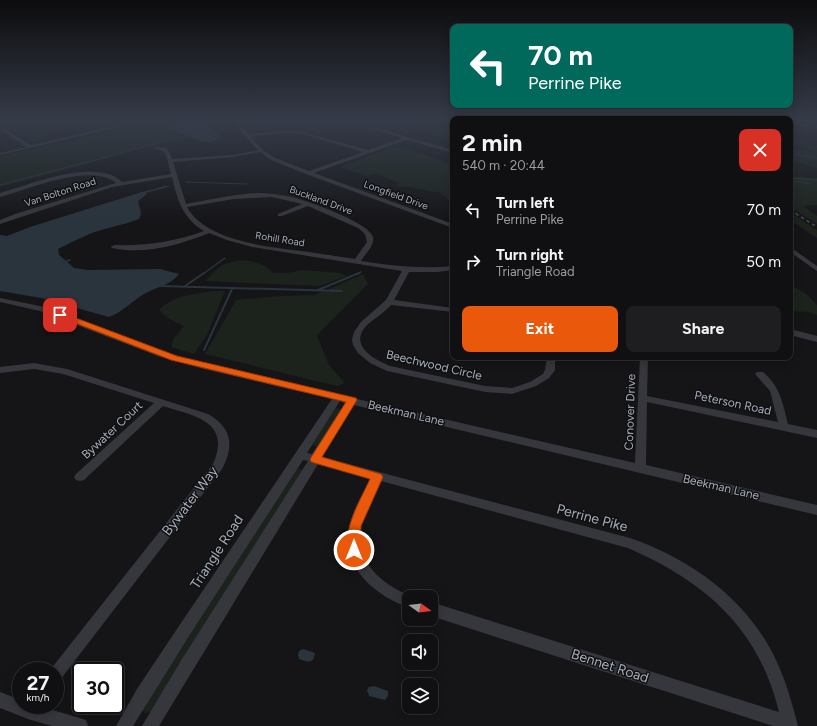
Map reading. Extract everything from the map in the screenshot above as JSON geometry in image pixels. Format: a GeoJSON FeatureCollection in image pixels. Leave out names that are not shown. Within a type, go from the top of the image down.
{"type":"FeatureCollection","features":[{"type":"Feature","properties":{"kind":"street"},"geometry":{"type":"LineString","coordinates":[[169,155],[171,161],[200,157],[239,155]]}},
{"type":"Feature","properties":{"kind":"street","name":"Longfield Drive"},"geometry":{"type":"LineString","coordinates":[[266,155],[278,162],[450,225]]}},
{"type":"Feature","properties":{"kind":"street"},"geometry":{"type":"LineString","coordinates":[[308,173],[360,155]]}},
{"type":"Feature","properties":{"kind":"street","name":"Rohill Road"},"geometry":{"type":"LineString","coordinates":[[171,161],[183,206],[192,219],[210,232],[252,245],[407,269],[427,270],[450,268]]}},
{"type":"Feature","properties":{"kind":"street"},"geometry":{"type":"LineString","coordinates":[[0,195],[80,174],[105,174],[113,177],[120,183]]}},
{"type":"Feature","properties":{"kind":"street","name":"Van Bolton Road"},"geometry":{"type":"LineString","coordinates":[[0,222],[17,215],[120,183],[174,175]]}},
{"type":"Feature","properties":{"kind":"street","name":"Buckland Drive"},"geometry":{"type":"LineString","coordinates":[[183,206],[260,195],[289,198],[358,225],[367,231],[370,242],[357,261]]}},
{"type":"Feature","properties":{"kind":"street"},"geometry":{"type":"LineString","coordinates":[[280,215],[307,204]]}},
{"type":"Feature","properties":{"kind":"street"},"geometry":{"type":"LineString","coordinates":[[114,247],[142,248],[168,246],[210,232]]}},
{"type":"Feature","properties":{"kind":"street"},"geometry":{"type":"LineString","coordinates":[[793,251],[817,269]]}},
{"type":"Feature","properties":{"kind":"street","name":"Beechwood Circle"},"geometry":{"type":"LineString","coordinates":[[407,269],[389,302],[363,326],[357,338],[357,345],[366,358],[375,364],[387,368],[485,389],[512,391],[533,384],[546,376],[550,370],[552,360]]}},
{"type":"Feature","properties":{"kind":"street","name":"Beekman Lane"},"geometry":{"type":"LineString","coordinates":[[0,300],[25,304],[60,315],[174,358],[817,510]]}},
{"type":"Feature","properties":{"kind":"street"},"geometry":{"type":"LineString","coordinates":[[389,302],[450,310]]}},
{"type":"Feature","properties":{"kind":"street"},"geometry":{"type":"LineString","coordinates":[[793,333],[817,339]]}},
{"type":"Feature","properties":{"kind":"street","name":"Conover Drive"},"geometry":{"type":"LineString","coordinates":[[640,468],[644,360]]}},
{"type":"Feature","properties":{"kind":"street","name":"Bywater Way"},"geometry":{"type":"LineString","coordinates":[[0,370],[21,367],[47,367],[64,371],[204,416],[216,424],[224,437],[225,445],[223,455],[218,466],[64,663]]}},
{"type":"Feature","properties":{"kind":"street"},"geometry":{"type":"LineString","coordinates":[[760,374],[769,381],[775,390],[784,427]]}},
{"type":"Feature","properties":{"kind":"street","name":"Triangle Road"},"geometry":{"type":"LineString","coordinates":[[124,726],[180,637],[338,397]]}},
{"type":"Feature","properties":{"kind":"street","name":"Peterson Road"},"geometry":{"type":"LineString","coordinates":[[643,398],[817,434]]}},
{"type":"Feature","properties":{"kind":"street"},"geometry":{"type":"LineString","coordinates":[[150,726],[187,664],[352,400]]}},
{"type":"Feature","properties":{"kind":"street","name":"Bywater Court"},"geometry":{"type":"LineString","coordinates":[[80,477],[162,402]]}},
{"type":"Feature","properties":{"kind":"street","name":"Perrine Pike"},"geometry":{"type":"LineString","coordinates":[[300,455],[377,477],[630,543],[659,555],[682,567],[710,587],[726,602],[756,639],[768,657],[777,678],[789,724]]}},
{"type":"Feature","properties":{"kind":"street"},"geometry":{"type":"LineString","coordinates":[[377,477],[355,526],[354,550],[366,574],[375,584],[388,593],[402,599]]}},
{"type":"Feature","properties":{"kind":"street","name":"Bennet Road"},"geometry":{"type":"LineString","coordinates":[[438,610],[789,724]]}},
{"type":"Feature","properties":{"kind":"street"},"geometry":{"type":"LineString","coordinates":[[0,700],[12,703]]}},
{"type":"Feature","properties":{"kind":"street"},"geometry":{"type":"LineString","coordinates":[[47,714],[80,726]]}},
{"type":"Feature","properties":{"kind":"shaded area"},"geometry":{"type":"Polygon","coordinates":[[[118,155],[0,187],[0,178],[2,178],[0,176],[0,156],[118,155]]]}},
{"type":"Feature","properties":{"kind":"shaded area"},"geometry":{"type":"Polygon","coordinates":[[[371,155],[424,155],[450,164],[450,204],[449,201],[441,193],[413,188],[396,187],[398,183],[376,173],[366,176],[340,167],[371,155]]]}},
{"type":"Feature","properties":{"kind":"shaded area"},"geometry":{"type":"Polygon","coordinates":[[[793,155],[817,155],[817,168],[793,161],[793,155]]]}},
{"type":"Feature","properties":{"kind":"shaded area"},"geometry":{"type":"Polygon","coordinates":[[[793,176],[817,178],[817,205],[803,206],[817,216],[817,224],[793,209],[793,176]]]}},
{"type":"Feature","properties":{"kind":"shaded area"},"geometry":{"type":"Polygon","coordinates":[[[142,192],[147,194],[138,201],[141,213],[139,219],[98,231],[78,239],[58,249],[59,255],[74,268],[88,270],[160,269],[179,274],[172,281],[146,293],[119,312],[109,317],[41,298],[0,291],[0,235],[7,236],[30,227],[142,192]]]}},
{"type":"Feature","properties":{"kind":"shaded area"},"geometry":{"type":"Polygon","coordinates":[[[793,214],[817,230],[817,238],[793,222],[793,214]]]}},
{"type":"Feature","properties":{"kind":"shaded area"},"geometry":{"type":"Polygon","coordinates":[[[243,260],[260,264],[273,273],[287,273],[303,270],[340,273],[347,276],[320,286],[205,281],[222,266],[231,262],[243,260]]]}},
{"type":"Feature","properties":{"kind":"shaded area"},"geometry":{"type":"Polygon","coordinates":[[[363,274],[368,284],[317,336],[329,365],[345,383],[337,386],[205,354],[236,300],[315,295],[363,274]]]}},
{"type":"Feature","properties":{"kind":"shaded area"},"geometry":{"type":"Polygon","coordinates":[[[793,286],[806,294],[817,305],[817,315],[809,312],[793,311],[793,286]]]}},
{"type":"Feature","properties":{"kind":"shaded area"},"geometry":{"type":"Polygon","coordinates":[[[225,291],[207,335],[194,354],[171,347],[174,338],[184,326],[169,319],[159,310],[171,301],[178,298],[192,294],[225,291]]]}},
{"type":"Feature","properties":{"kind":"shaded area"},"geometry":{"type":"Polygon","coordinates":[[[338,408],[341,410],[317,446],[314,446],[313,444],[335,409],[338,408]]]}},
{"type":"Feature","properties":{"kind":"shaded area"},"geometry":{"type":"Polygon","coordinates":[[[299,468],[303,470],[151,712],[145,713],[142,711],[143,707],[299,468]]]}},
{"type":"Feature","properties":{"kind":"shaded area"},"geometry":{"type":"Polygon","coordinates":[[[303,649],[315,653],[313,660],[308,662],[299,659],[299,651],[303,649]]]}},
{"type":"Feature","properties":{"kind":"shaded area"},"geometry":{"type":"Polygon","coordinates":[[[374,686],[388,691],[388,696],[385,700],[369,696],[367,690],[369,687],[374,686]]]}},
{"type":"Feature","properties":{"kind":"waterway"},"geometry":{"type":"LineString","coordinates":[[0,185],[114,155]]}},
{"type":"Feature","properties":{"kind":"waterway"},"geometry":{"type":"LineString","coordinates":[[800,155],[817,158]]}},
{"type":"Feature","properties":{"kind":"waterway"},"geometry":{"type":"LineString","coordinates":[[793,178],[817,180]]}},
{"type":"Feature","properties":{"kind":"waterway"},"geometry":{"type":"LineString","coordinates":[[793,180],[811,184]]}},
{"type":"Feature","properties":{"kind":"waterway"},"geometry":{"type":"LineString","coordinates":[[186,182],[247,184]]}},
{"type":"Feature","properties":{"kind":"waterway"},"geometry":{"type":"LineString","coordinates":[[159,188],[169,186]]}},
{"type":"Feature","properties":{"kind":"waterway"},"geometry":{"type":"LineString","coordinates":[[142,193],[165,187]]}},
{"type":"Feature","properties":{"kind":"waterway"},"geometry":{"type":"LineString","coordinates":[[203,274],[225,258]]}},
{"type":"Feature","properties":{"kind":"waterway"},"geometry":{"type":"LineString","coordinates":[[64,262],[70,260]]}},
{"type":"Feature","properties":{"kind":"waterway"},"geometry":{"type":"LineString","coordinates":[[185,286],[204,273]]}},
{"type":"Feature","properties":{"kind":"waterway"},"geometry":{"type":"LineString","coordinates":[[318,290],[359,273]]}},
{"type":"Feature","properties":{"kind":"waterway"},"geometry":{"type":"LineString","coordinates":[[160,286],[342,291]]}},
{"type":"Feature","properties":{"kind":"waterway"},"geometry":{"type":"LineString","coordinates":[[204,350],[232,289]]}},
{"type":"Feature","properties":{"kind":"railway"},"geometry":{"type":"LineString","coordinates":[[793,212],[817,227]]}},
{"type":"Feature","properties":{"kind":"route"},"geometry":{"type":"LineString","coordinates":[[60,315],[174,358],[352,400],[315,459],[377,477],[355,526],[354,550]]}}]}
